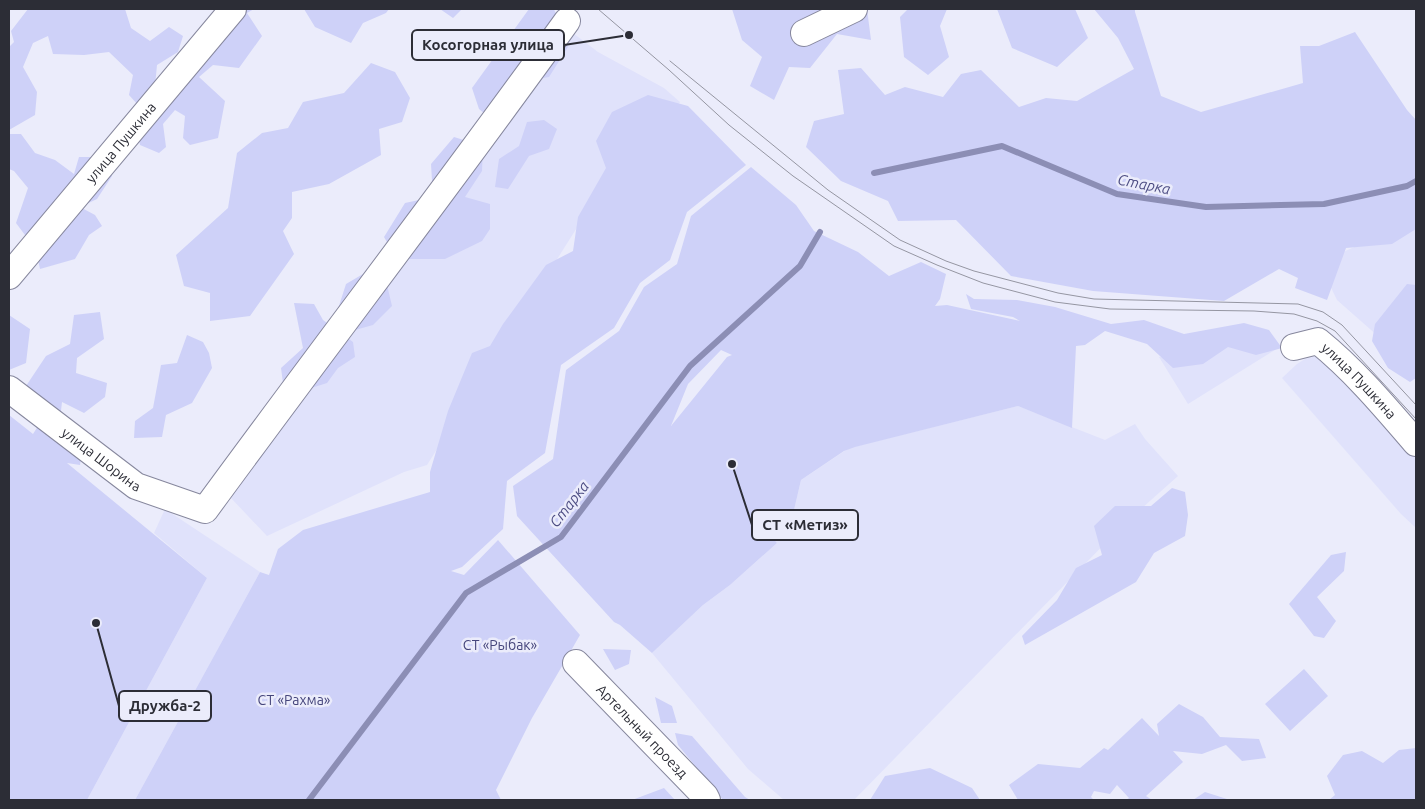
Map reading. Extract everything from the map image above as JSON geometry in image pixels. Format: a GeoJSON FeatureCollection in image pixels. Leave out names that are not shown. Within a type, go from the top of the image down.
{"type":"FeatureCollection","features":[{"type":"Feature","properties":{"kind":"street","name":"улица Пушкина"},"geometry":{"type":"LineString","coordinates":[[9,276],[233,9]]}},
{"type":"Feature","properties":{"kind":"street"},"geometry":{"type":"LineString","coordinates":[[804,33],[854,9]]}},
{"type":"Feature","properties":{"kind":"street","name":"улица Шорина"},"geometry":{"type":"LineString","coordinates":[[9,389],[136,486],[205,510],[483,138],[567,21]]}},
{"type":"Feature","properties":{"kind":"street","name":"улица Пушкина"},"geometry":{"type":"LineString","coordinates":[[1294,347],[1318,341],[1341,359],[1372,391],[1416,443]]}},
{"type":"Feature","properties":{"kind":"street","name":"Артельный проезд"},"geometry":{"type":"LineString","coordinates":[[576,663],[707,800]]}},
{"type":"Feature","properties":{"kind":"shaded area"},"geometry":{"type":"Polygon","coordinates":[[[569,30],[598,52],[664,88],[680,102],[671,120],[621,158],[427,465],[404,472],[267,536],[230,497],[569,30]]]}},
{"type":"Feature","properties":{"kind":"shaded area"},"geometry":{"type":"Polygon","coordinates":[[[1416,219],[1416,310],[1379,337],[1337,300],[1319,263],[1416,219]]]}},
{"type":"Feature","properties":{"kind":"shaded area"},"geometry":{"type":"Polygon","coordinates":[[[1241,341],[1278,348],[1188,404],[1159,357],[1241,341]]]}},
{"type":"Feature","properties":{"kind":"shaded area"},"geometry":{"type":"Polygon","coordinates":[[[1316,356],[1329,359],[1416,459],[1416,528],[1401,514],[1282,378],[1297,364],[1305,359],[1316,356]]]}},
{"type":"Feature","properties":{"kind":"shaded area"},"geometry":{"type":"Polygon","coordinates":[[[1018,406],[1105,440],[1135,424],[1145,439],[1178,476],[1123,525],[854,800],[784,800],[748,769],[652,653],[703,605],[730,585],[777,543],[768,533],[794,510],[801,480],[849,448],[1018,406]]]}},
{"type":"Feature","properties":{"kind":"shaded area"},"geometry":{"type":"Polygon","coordinates":[[[165,509],[260,572],[135,800],[87,800],[207,578],[154,533],[165,509]]]}},
{"type":"Feature","properties":{"kind":"green space"},"geometry":{"type":"Polygon","coordinates":[[[28,9],[125,9],[131,28],[150,41],[169,27],[183,36],[178,52],[157,65],[154,96],[138,105],[129,95],[133,75],[109,52],[84,55],[53,54],[48,36],[33,43],[23,67],[37,92],[35,115],[9,130],[9,47],[14,42],[11,31],[28,9]]]}},
{"type":"Feature","properties":{"kind":"green space"},"geometry":{"type":"Polygon","coordinates":[[[221,9],[254,9],[247,13],[262,36],[239,68],[213,65],[199,77],[225,101],[218,138],[190,145],[183,138],[185,116],[175,110],[163,124],[166,147],[159,153],[140,145],[137,128],[221,9]]]}},
{"type":"Feature","properties":{"kind":"green space"},"geometry":{"type":"Polygon","coordinates":[[[304,9],[389,9],[386,13],[363,23],[351,43],[315,27],[304,9]]]}},
{"type":"Feature","properties":{"kind":"green space"},"geometry":{"type":"Polygon","coordinates":[[[440,9],[462,9],[453,18],[440,9]]]}},
{"type":"Feature","properties":{"kind":"green space"},"geometry":{"type":"Polygon","coordinates":[[[529,9],[554,9],[568,47],[549,77],[518,82],[491,119],[479,109],[472,88],[529,9]]]}},
{"type":"Feature","properties":{"kind":"green space"},"geometry":{"type":"Polygon","coordinates":[[[732,9],[867,9],[871,40],[837,34],[810,68],[789,67],[774,100],[750,86],[762,57],[742,40],[732,9]]]}},
{"type":"Feature","properties":{"kind":"green space"},"geometry":{"type":"Polygon","coordinates":[[[908,9],[947,9],[940,26],[949,57],[928,75],[904,57],[900,17],[908,9]]]}},
{"type":"Feature","properties":{"kind":"green space"},"geometry":{"type":"Polygon","coordinates":[[[997,9],[1075,9],[1088,38],[1057,67],[1012,48],[997,9]]]}},
{"type":"Feature","properties":{"kind":"green space"},"geometry":{"type":"Polygon","coordinates":[[[1094,9],[1135,9],[1161,96],[1201,112],[1303,83],[1300,46],[1319,46],[1355,32],[1407,110],[1416,120],[1416,229],[1392,244],[1346,248],[1327,300],[1295,288],[1298,278],[1279,269],[1224,301],[1093,291],[1011,276],[956,220],[898,221],[888,201],[841,181],[806,147],[814,121],[844,114],[838,70],[861,68],[885,95],[905,87],[943,97],[961,74],[981,70],[1019,107],[1046,98],[1077,101],[1134,69],[1118,38],[1094,9]]]}},
{"type":"Feature","properties":{"kind":"green space"},"geometry":{"type":"Polygon","coordinates":[[[371,63],[395,72],[410,98],[402,122],[379,129],[381,155],[329,184],[292,192],[292,218],[283,231],[294,254],[250,316],[210,321],[210,293],[184,286],[176,255],[228,208],[237,153],[262,133],[288,128],[303,102],[344,93],[371,63]]]}},
{"type":"Feature","properties":{"kind":"green space"},"geometry":{"type":"Polygon","coordinates":[[[648,95],[688,106],[746,165],[687,212],[670,260],[640,283],[614,328],[561,365],[545,453],[507,481],[503,529],[462,567],[451,571],[464,575],[498,540],[580,635],[532,718],[496,790],[501,800],[135,800],[260,572],[269,575],[278,549],[303,530],[430,492],[430,472],[448,411],[472,353],[490,346],[503,324],[546,265],[573,251],[578,217],[606,168],[596,141],[612,112],[648,95]]]}},
{"type":"Feature","properties":{"kind":"green space"},"geometry":{"type":"Polygon","coordinates":[[[544,120],[557,129],[549,149],[529,156],[508,189],[495,187],[499,159],[519,146],[527,122],[544,120]]]}},
{"type":"Feature","properties":{"kind":"green space"},"geometry":{"type":"Polygon","coordinates":[[[9,134],[21,134],[35,153],[55,160],[74,174],[79,157],[103,157],[112,176],[97,199],[80,207],[95,215],[102,226],[89,235],[75,259],[40,269],[38,260],[42,242],[25,235],[16,223],[28,188],[14,171],[9,169],[9,134]]]}},
{"type":"Feature","properties":{"kind":"green space"},"geometry":{"type":"Polygon","coordinates":[[[454,137],[483,146],[482,171],[465,197],[490,204],[490,229],[482,241],[445,259],[397,259],[384,237],[405,203],[433,197],[431,164],[454,137]]]}},
{"type":"Feature","properties":{"kind":"green space"},"geometry":{"type":"Polygon","coordinates":[[[751,167],[796,205],[814,231],[858,252],[889,276],[921,262],[946,274],[940,299],[935,306],[947,305],[1020,321],[1013,317],[971,309],[966,294],[974,299],[1017,300],[1055,307],[1111,324],[1144,320],[1184,334],[1244,323],[1269,330],[1282,348],[1256,355],[1228,347],[1203,364],[1173,368],[1147,344],[1105,331],[1085,345],[1076,346],[1072,428],[1018,406],[844,451],[801,480],[794,510],[768,533],[777,543],[730,585],[703,605],[652,653],[614,622],[517,516],[513,486],[553,459],[566,370],[619,331],[644,287],[677,264],[691,216],[751,167]],[[721,350],[688,384],[671,426],[727,357],[732,355],[721,350]]]}},
{"type":"Feature","properties":{"kind":"green space"},"geometry":{"type":"Polygon","coordinates":[[[363,274],[387,285],[392,306],[373,325],[355,330],[337,312],[346,284],[363,274]]]}},
{"type":"Feature","properties":{"kind":"green space"},"geometry":{"type":"Polygon","coordinates":[[[1407,284],[1416,285],[1416,378],[1410,382],[1388,368],[1372,341],[1375,324],[1407,284]]]}},
{"type":"Feature","properties":{"kind":"green space"},"geometry":{"type":"Polygon","coordinates":[[[294,303],[314,304],[323,320],[353,342],[355,357],[338,368],[327,383],[302,391],[283,383],[281,368],[303,348],[294,303]]]}},
{"type":"Feature","properties":{"kind":"green space"},"geometry":{"type":"Polygon","coordinates":[[[100,312],[104,339],[77,358],[76,373],[107,383],[105,397],[84,413],[62,402],[58,437],[82,451],[80,465],[67,463],[207,578],[87,800],[9,800],[9,415],[33,434],[40,423],[26,386],[46,356],[70,344],[74,315],[100,312]]]}},
{"type":"Feature","properties":{"kind":"green space"},"geometry":{"type":"Polygon","coordinates":[[[9,315],[30,329],[26,363],[9,370],[9,315]]]}},
{"type":"Feature","properties":{"kind":"green space"},"geometry":{"type":"Polygon","coordinates":[[[187,335],[203,342],[209,353],[212,368],[192,403],[166,415],[162,437],[134,438],[135,421],[153,408],[161,365],[177,363],[187,335]]]}},
{"type":"Feature","properties":{"kind":"green space"},"geometry":{"type":"Polygon","coordinates":[[[1172,488],[1185,492],[1188,515],[1185,536],[1154,553],[1136,582],[1025,645],[1022,636],[1057,600],[1076,568],[1102,555],[1094,526],[1115,506],[1151,506],[1172,488]]]}},
{"type":"Feature","properties":{"kind":"green space"},"geometry":{"type":"Polygon","coordinates":[[[1346,552],[1344,571],[1317,597],[1336,621],[1324,638],[1314,636],[1289,604],[1331,555],[1346,552]]]}},
{"type":"Feature","properties":{"kind":"green space"},"geometry":{"type":"Polygon","coordinates":[[[603,649],[631,650],[629,664],[615,670],[603,649]]]}},
{"type":"Feature","properties":{"kind":"green space"},"geometry":{"type":"Polygon","coordinates":[[[1304,669],[1328,696],[1290,731],[1265,704],[1304,669]]]}},
{"type":"Feature","properties":{"kind":"green space"},"geometry":{"type":"Polygon","coordinates":[[[655,697],[672,706],[677,723],[661,723],[655,697]]]}},
{"type":"Feature","properties":{"kind":"green space"},"geometry":{"type":"Polygon","coordinates":[[[1179,704],[1203,717],[1220,737],[1259,739],[1266,758],[1242,761],[1226,745],[1202,754],[1173,751],[1183,762],[1146,796],[1152,800],[1126,800],[1129,798],[1117,785],[1110,794],[1094,791],[1091,797],[1094,800],[1018,800],[1009,785],[1038,764],[1080,768],[1104,748],[1108,750],[1142,718],[1159,736],[1157,724],[1179,704]]]}},
{"type":"Feature","properties":{"kind":"green space"},"geometry":{"type":"Polygon","coordinates":[[[675,733],[692,736],[745,797],[750,800],[723,800],[678,745],[675,733]]]}},
{"type":"Feature","properties":{"kind":"green space"},"geometry":{"type":"Polygon","coordinates":[[[1416,748],[1416,800],[1329,800],[1335,795],[1327,776],[1343,755],[1362,751],[1383,763],[1399,750],[1416,748]]]}},
{"type":"Feature","properties":{"kind":"green space"},"geometry":{"type":"Polygon","coordinates":[[[930,768],[972,788],[980,800],[870,800],[885,776],[930,768]]]}},
{"type":"Feature","properties":{"kind":"green space"},"geometry":{"type":"Polygon","coordinates":[[[664,788],[675,800],[632,800],[664,788]]]}},
{"type":"Feature","properties":{"kind":"green space"},"geometry":{"type":"Polygon","coordinates":[[[1205,792],[1227,799],[1193,800],[1205,792]]]}},
{"type":"Feature","properties":{"kind":"waterway","name":"Старка"},"geometry":{"type":"LineString","coordinates":[[874,173],[1002,146],[1117,194],[1206,207],[1324,204],[1407,186],[1416,181]]}},
{"type":"Feature","properties":{"kind":"waterway","name":"Старка"},"geometry":{"type":"LineString","coordinates":[[309,800],[466,593],[561,537],[690,366],[800,266],[820,232]]}},
{"type":"Feature","properties":{"kind":"tram line"},"geometry":{"type":"LineString","coordinates":[[598,9],[729,125],[793,176],[894,246],[983,283],[1055,302],[1110,309],[1254,311],[1294,314],[1317,321],[1335,331],[1416,419]]}},
{"type":"Feature","properties":{"kind":"tram line"},"geometry":{"type":"LineString","coordinates":[[670,61],[828,190],[900,240],[946,261],[974,271],[1058,293],[1094,299],[1298,304],[1323,312],[1342,325],[1416,405]]}},
{"type":"Feature","properties":{"kind":"place","name":"Косогорная улица"},"geometry":{"type":"Point","coordinates":[629,35]}},
{"type":"Feature","properties":{"kind":"place","name":"СТ «Метиз»"},"geometry":{"type":"Point","coordinates":[732,464]}},
{"type":"Feature","properties":{"kind":"place","name":"Дружба-2"},"geometry":{"type":"Point","coordinates":[96,623]}},
{"type":"Feature","properties":{"kind":"park label","name":"СТ «Рыбак»"},"geometry":{"type":"Point","coordinates":[500,645]}},
{"type":"Feature","properties":{"kind":"park label","name":"СТ «Рахма»"},"geometry":{"type":"Point","coordinates":[294,700]}}]}
